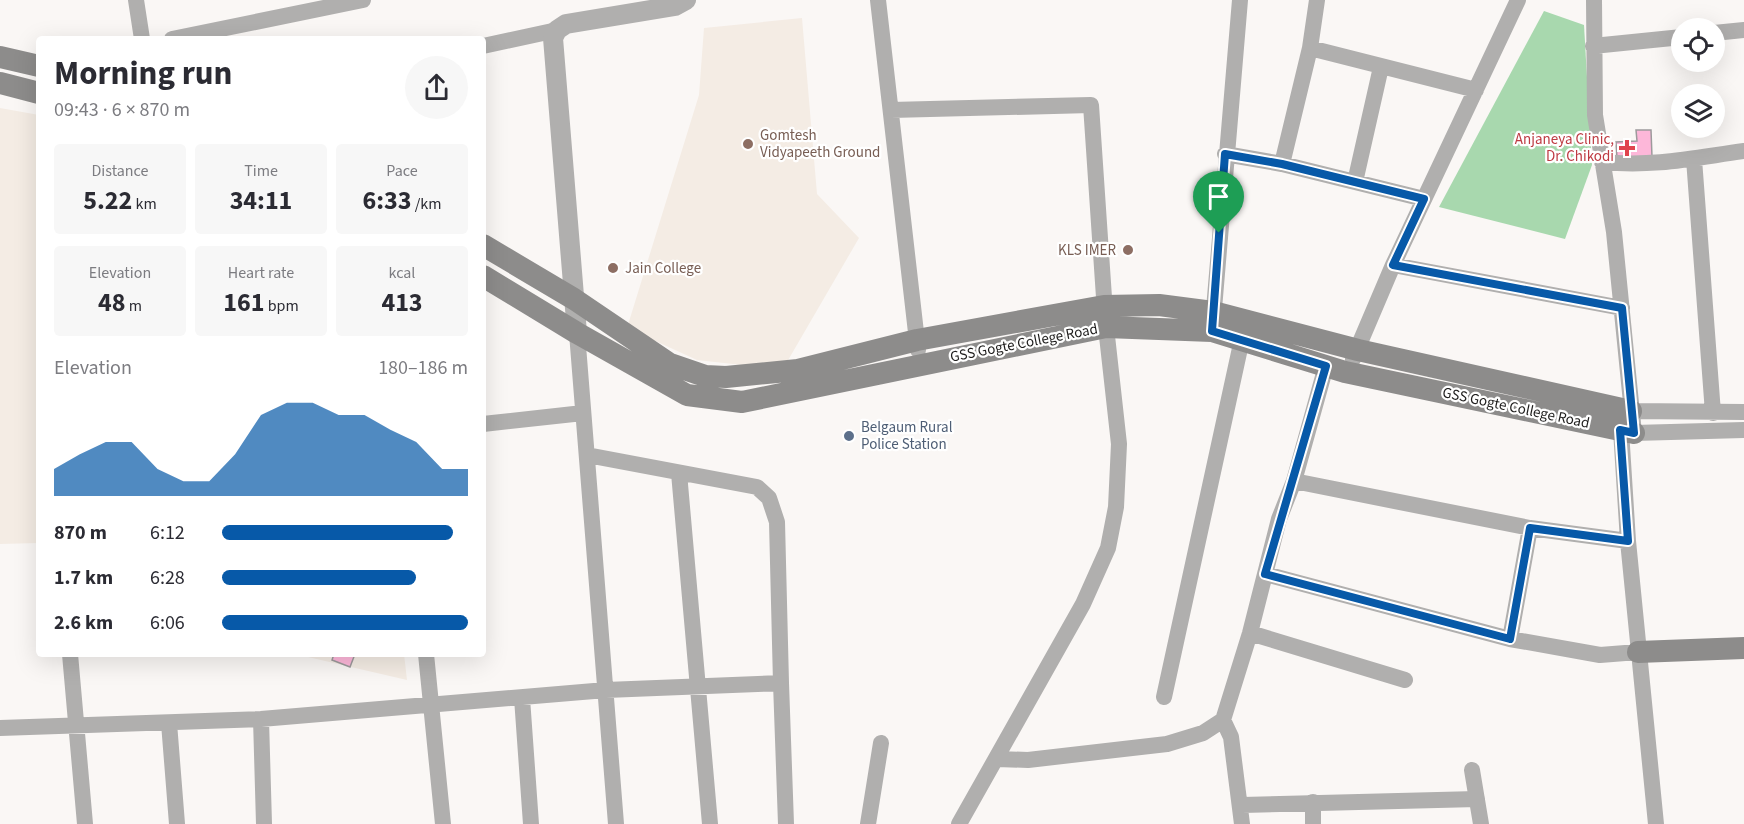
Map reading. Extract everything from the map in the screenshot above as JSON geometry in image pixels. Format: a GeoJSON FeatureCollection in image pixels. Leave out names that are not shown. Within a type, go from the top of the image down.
{"type":"FeatureCollection","features":[{"type":"Feature","properties":{"kind":"main road"},"geometry":{"type":"LineString","coordinates":[[0,57],[36,65]]}},
{"type":"Feature","properties":{"kind":"main road"},"geometry":{"type":"LineString","coordinates":[[0,83],[36,92]]}},
{"type":"Feature","properties":{"kind":"main road"},"geometry":{"type":"LineString","coordinates":[[486,247],[574,298],[670,364],[690,373],[726,377],[798,370],[917,340],[1105,316]]}},
{"type":"Feature","properties":{"kind":"main road","name":"GSS Gogte College Road"},"geometry":{"type":"LineString","coordinates":[[486,278],[577,333],[687,394],[742,402],[920,363],[1105,316],[1213,321],[1242,339],[1336,369],[1628,425]]}},
{"type":"Feature","properties":{"kind":"main road"},"geometry":{"type":"LineString","coordinates":[[1213,321],[1358,350],[1628,425]]}},
{"type":"Feature","properties":{"kind":"main road"},"geometry":{"type":"LineString","coordinates":[[765,374],[769,396]]}},
{"type":"Feature","properties":{"kind":"main road"},"geometry":{"type":"LineString","coordinates":[[1638,652],[1744,648]]}},
{"type":"Feature","properties":{"kind":"street"},"geometry":{"type":"LineString","coordinates":[[136,0],[142,36]]}},
{"type":"Feature","properties":{"kind":"street"},"geometry":{"type":"LineString","coordinates":[[187,36],[363,0]]}},
{"type":"Feature","properties":{"kind":"street"},"geometry":{"type":"LineString","coordinates":[[486,45],[557,30],[566,24],[675,6],[686,0]]}},
{"type":"Feature","properties":{"kind":"street"},"geometry":{"type":"LineString","coordinates":[[878,0],[920,363]]}},
{"type":"Feature","properties":{"kind":"street"},"geometry":{"type":"LineString","coordinates":[[1213,321],[1225,154],[1240,0]]}},
{"type":"Feature","properties":{"kind":"street"},"geometry":{"type":"LineString","coordinates":[[1282,164],[1310,48],[1317,0]]}},
{"type":"Feature","properties":{"kind":"street"},"geometry":{"type":"LineString","coordinates":[[997,759],[1028,760],[1167,744],[1203,733],[1223,720],[1250,633],[1279,519],[1336,369],[1358,350],[1393,265],[1518,0]]}},
{"type":"Feature","properties":{"kind":"street"},"geometry":{"type":"LineString","coordinates":[[1594,0],[1595,115],[1614,232],[1622,308],[1628,425],[1628,541],[1656,824]]}},
{"type":"Feature","properties":{"kind":"street"},"geometry":{"type":"LineString","coordinates":[[557,30],[553,38],[616,824]]}},
{"type":"Feature","properties":{"kind":"street"},"geometry":{"type":"LineString","coordinates":[[1725,32],[1744,30]]}},
{"type":"Feature","properties":{"kind":"street"},"geometry":{"type":"LineString","coordinates":[[1593,46],[1671,38]]}},
{"type":"Feature","properties":{"kind":"street"},"geometry":{"type":"LineString","coordinates":[[1310,48],[1476,90]]}},
{"type":"Feature","properties":{"kind":"street"},"geometry":{"type":"LineString","coordinates":[[1355,182],[1381,67]]}},
{"type":"Feature","properties":{"kind":"street"},"geometry":{"type":"LineString","coordinates":[[891,110],[1091,105],[1105,316],[1119,444],[1116,507],[1108,548],[1083,604],[959,824]]}},
{"type":"Feature","properties":{"kind":"street"},"geometry":{"type":"LineString","coordinates":[[1602,162],[1638,166],[1744,151]]}},
{"type":"Feature","properties":{"kind":"street"},"geometry":{"type":"LineString","coordinates":[[1225,154],[1282,164],[1424,199]]}},
{"type":"Feature","properties":{"kind":"street"},"geometry":{"type":"LineString","coordinates":[[1694,159],[1713,413]]}},
{"type":"Feature","properties":{"kind":"street"},"geometry":{"type":"LineString","coordinates":[[1393,265],[1622,308]]}},
{"type":"Feature","properties":{"kind":"street"},"geometry":{"type":"LineString","coordinates":[[1164,698],[1242,339]]}},
{"type":"Feature","properties":{"kind":"street"},"geometry":{"type":"LineString","coordinates":[[1628,425],[1713,413],[1744,412]]}},
{"type":"Feature","properties":{"kind":"street"},"geometry":{"type":"LineString","coordinates":[[486,424],[583,413]]}},
{"type":"Feature","properties":{"kind":"street"},"geometry":{"type":"LineString","coordinates":[[1628,425],[1744,430]]}},
{"type":"Feature","properties":{"kind":"street"},"geometry":{"type":"LineString","coordinates":[[587,455],[757,487],[769,498],[777,522],[786,824]]}},
{"type":"Feature","properties":{"kind":"street"},"geometry":{"type":"LineString","coordinates":[[679,473],[710,824]]}},
{"type":"Feature","properties":{"kind":"street"},"geometry":{"type":"LineString","coordinates":[[1293,481],[1530,528],[1628,541]]}},
{"type":"Feature","properties":{"kind":"street"},"geometry":{"type":"LineString","coordinates":[[1510,639],[1530,528]]}},
{"type":"Feature","properties":{"kind":"street"},"geometry":{"type":"LineString","coordinates":[[1265,574],[1510,639],[1600,655],[1638,652]]}},
{"type":"Feature","properties":{"kind":"street"},"geometry":{"type":"LineString","coordinates":[[1250,633],[1405,680]]}},
{"type":"Feature","properties":{"kind":"street"},"geometry":{"type":"LineString","coordinates":[[70,657],[85,824]]}},
{"type":"Feature","properties":{"kind":"street"},"geometry":{"type":"LineString","coordinates":[[426,657],[443,824]]}},
{"type":"Feature","properties":{"kind":"street"},"geometry":{"type":"LineString","coordinates":[[0,728],[261,719],[606,690],[781,683]]}},
{"type":"Feature","properties":{"kind":"street"},"geometry":{"type":"LineString","coordinates":[[522,698],[531,824]]}},
{"type":"Feature","properties":{"kind":"street"},"geometry":{"type":"LineString","coordinates":[[261,719],[264,824]]}},
{"type":"Feature","properties":{"kind":"street"},"geometry":{"type":"LineString","coordinates":[[1223,720],[1231,737],[1242,805],[1242,824]]}},
{"type":"Feature","properties":{"kind":"street"},"geometry":{"type":"LineString","coordinates":[[169,723],[177,824]]}},
{"type":"Feature","properties":{"kind":"street"},"geometry":{"type":"LineString","coordinates":[[868,824],[882,743]]}},
{"type":"Feature","properties":{"kind":"street"},"geometry":{"type":"LineString","coordinates":[[1472,770],[1481,824]]}},
{"type":"Feature","properties":{"kind":"street"},"geometry":{"type":"LineString","coordinates":[[1242,805],[1477,799]]}},
{"type":"Feature","properties":{"kind":"street"},"geometry":{"type":"LineString","coordinates":[[1313,802],[1313,824]]}},
{"type":"Feature","properties":{"kind":"shaded area","name":"Gomtesh Vidyapeeth Ground"},"geometry":{"type":"Polygon","coordinates":[[[802,18],[817,194],[859,238],[787,362],[742,365],[697,360],[627,328],[699,95],[704,28],[802,18]]]}},
{"type":"Feature","properties":{"kind":"shaded area"},"geometry":{"type":"Polygon","coordinates":[[[0,108],[36,114],[36,543],[0,544],[0,108]]]}},
{"type":"Feature","properties":{"kind":"shaded area"},"geometry":{"type":"Polygon","coordinates":[[[308,657],[404,657],[407,680],[308,657]]]}},
{"type":"Feature","properties":{"kind":"green space"},"geometry":{"type":"Polygon","coordinates":[[[1544,11],[1584,25],[1592,165],[1565,239],[1439,207],[1544,11]]]}},
{"type":"Feature","properties":{"kind":"building"},"geometry":{"type":"Polygon","coordinates":[[[1636,130],[1651,130],[1652,157],[1617,158],[1616,142],[1637,141],[1636,130]]]}},
{"type":"Feature","properties":{"kind":"building"},"geometry":{"type":"Polygon","coordinates":[[[333,657],[354,657],[350,667],[332,660],[333,657]]]}},
{"type":"Feature","properties":{"kind":"place","name":"Gomtesh Vidyapeeth Ground"},"geometry":{"type":"Point","coordinates":[748,144]}},
{"type":"Feature","properties":{"kind":"place","name":"Anjaneya Clinic, Dr. Chikodi"},"geometry":{"type":"Point","coordinates":[1627,148]}},
{"type":"Feature","properties":{"kind":"place","name":"KLS IMER"},"geometry":{"type":"Point","coordinates":[1128,250]}},
{"type":"Feature","properties":{"kind":"place","name":"Jain College"},"geometry":{"type":"Point","coordinates":[613,268]}},
{"type":"Feature","properties":{"kind":"place","name":"Belgaum Rural Police Station"},"geometry":{"type":"Point","coordinates":[849,436]}},
{"type":"Feature","properties":{"kind":"route"},"geometry":{"type":"LineString","coordinates":[[1225,154],[1282,164],[1424,199],[1393,265],[1622,308],[1634,433],[1620,430],[1628,541],[1530,528],[1510,639],[1265,574],[1279,519],[1293,481],[1326,366],[1212,331],[1219,233],[1225,154]]}}]}
